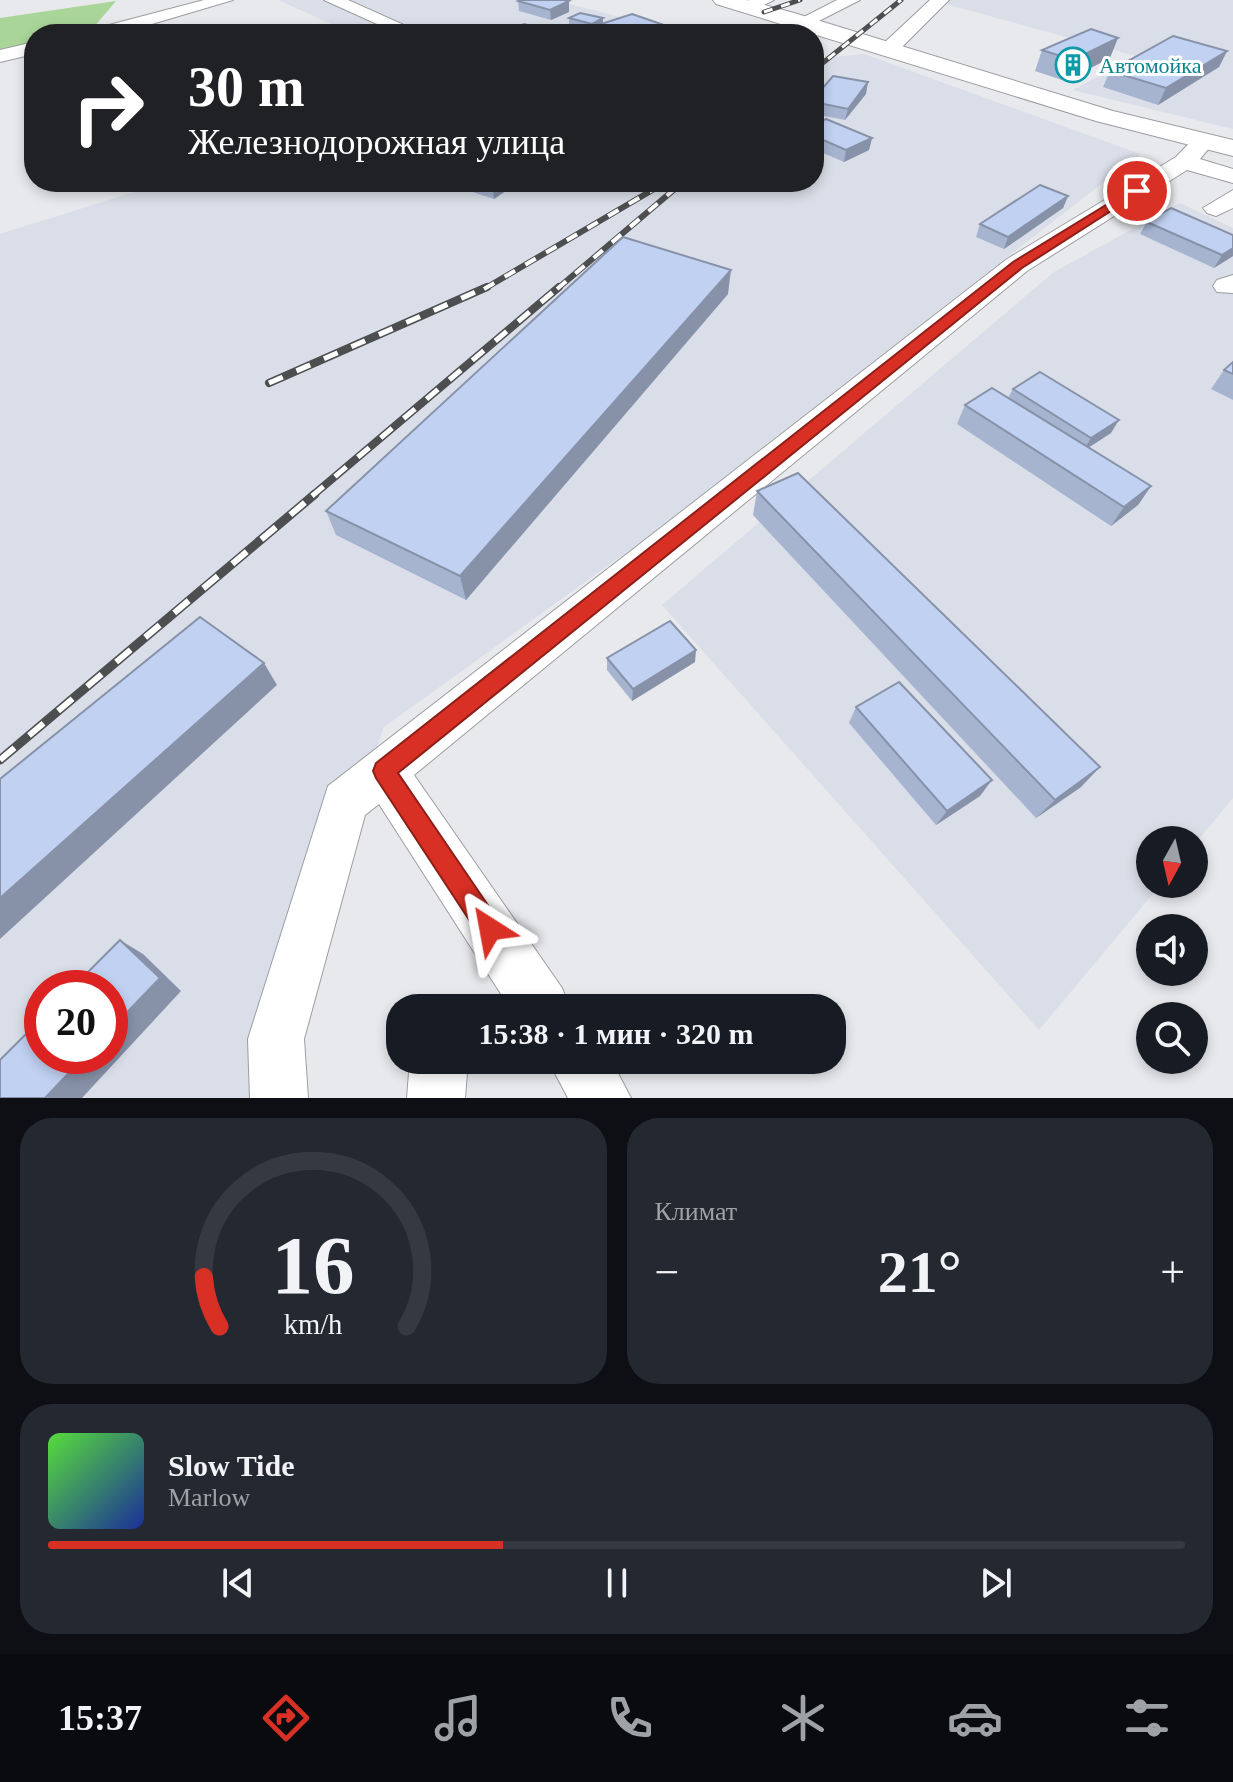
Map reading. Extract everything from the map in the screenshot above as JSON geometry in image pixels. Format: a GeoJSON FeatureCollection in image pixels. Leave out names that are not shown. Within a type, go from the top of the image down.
{"type":"FeatureCollection","features":[{"type":"Feature","properties":{"kind":"main road"},"geometry":{"type":"LineString","coordinates":[[723,0],[756,3],[815,24]]}},
{"type":"Feature","properties":{"kind":"main road"},"geometry":{"type":"LineString","coordinates":[[824,27],[1102,114],[1207,151]]}},
{"type":"Feature","properties":{"kind":"street"},"geometry":{"type":"LineString","coordinates":[[134,24],[224,0]]}},
{"type":"Feature","properties":{"kind":"street"},"geometry":{"type":"LineString","coordinates":[[333,0],[391,24]]}},
{"type":"Feature","properties":{"kind":"street"},"geometry":{"type":"LineString","coordinates":[[805,21],[851,0]]}},
{"type":"Feature","properties":{"kind":"street"},"geometry":{"type":"LineString","coordinates":[[891,47],[940,0]]}},
{"type":"Feature","properties":{"kind":"street"},"geometry":{"type":"LineString","coordinates":[[0,56],[24,50]]}},
{"type":"Feature","properties":{"kind":"street"},"geometry":{"type":"LineString","coordinates":[[279,1098],[276,1039],[345,802],[1017,265],[1207,151],[1233,176]]}},
{"type":"Feature","properties":{"kind":"street"},"geometry":{"type":"LineString","coordinates":[[384,771],[533,994]]}},
{"type":"Feature","properties":{"kind":"street"},"geometry":{"type":"LineString","coordinates":[[436,1098],[438,1074]]}},
{"type":"Feature","properties":{"kind":"street"},"geometry":{"type":"LineString","coordinates":[[586,1074],[602,1098]]}},
{"type":"Feature","properties":{"kind":"shaded area"},"geometry":{"type":"Polygon","coordinates":[[[278,0],[554,0],[647,24],[332,24],[278,0]]]}},
{"type":"Feature","properties":{"kind":"shaded area"},"geometry":{"type":"Polygon","coordinates":[[[948,0],[1233,0],[1233,129],[1073,90],[1136,56],[942,3],[948,0]]]}},
{"type":"Feature","properties":{"kind":"shaded area"},"geometry":{"type":"Polygon","coordinates":[[[864,54],[1140,154],[635,546],[384,727],[276,1039],[265,1098],[0,1098],[0,234],[134,192],[824,192],[824,58],[864,54]]]}},
{"type":"Feature","properties":{"kind":"shaded area"},"geometry":{"type":"Polygon","coordinates":[[[1180,203],[1233,228],[1233,798],[1208,828],[1136,826],[1136,898],[1149,898],[1039,1030],[662,605],[1054,272],[1180,203]]]}},
{"type":"Feature","properties":{"kind":"green space"},"geometry":{"type":"Polygon","coordinates":[[[116,1],[96,24],[24,24],[24,48],[0,53],[0,18],[116,1]]]}},
{"type":"Feature","properties":{"kind":"building"},"geometry":{"type":"Polygon","coordinates":[[[520,0],[564,0],[569,1],[550,10],[520,0]]]}},
{"type":"Feature","properties":{"kind":"building"},"geometry":{"type":"Polygon","coordinates":[[[580,13],[603,18],[592,24],[569,18],[580,13]]]}},
{"type":"Feature","properties":{"kind":"building"},"geometry":{"type":"Polygon","coordinates":[[[632,14],[661,24],[601,24],[632,14]]]}},
{"type":"Feature","properties":{"kind":"building"},"geometry":{"type":"Polygon","coordinates":[[[1091,29],[1118,38],[1073,60],[1042,50],[1091,29]]]}},
{"type":"Feature","properties":{"kind":"building"},"geometry":{"type":"Polygon","coordinates":[[[1173,36],[1227,51],[1166,88],[1110,71],[1173,36]]]}},
{"type":"Feature","properties":{"kind":"building"},"geometry":{"type":"Polygon","coordinates":[[[833,76],[868,82],[848,109],[824,104],[824,86],[833,76]]]}},
{"type":"Feature","properties":{"kind":"building"},"geometry":{"type":"Polygon","coordinates":[[[824,120],[872,138],[846,150],[824,140],[824,120]]]}},
{"type":"Feature","properties":{"kind":"building"},"geometry":{"type":"Polygon","coordinates":[[[1040,185],[1068,196],[1008,237],[980,224],[1040,185]]]}},
{"type":"Feature","properties":{"kind":"building"},"geometry":{"type":"Polygon","coordinates":[[[1171,208],[1233,235],[1233,248],[1222,255],[1147,222],[1171,208]]]}},
{"type":"Feature","properties":{"kind":"building"},"geometry":{"type":"Polygon","coordinates":[[[623,237],[731,270],[460,576],[326,511],[623,237]]]}},
{"type":"Feature","properties":{"kind":"building"},"geometry":{"type":"Polygon","coordinates":[[[1233,362],[1233,374],[1224,370],[1233,362]]]}},
{"type":"Feature","properties":{"kind":"building"},"geometry":{"type":"Polygon","coordinates":[[[1040,372],[1119,420],[1091,438],[1013,389],[1040,372]]]}},
{"type":"Feature","properties":{"kind":"building"},"geometry":{"type":"Polygon","coordinates":[[[992,388],[1151,486],[1124,507],[965,405],[992,388]]]}},
{"type":"Feature","properties":{"kind":"building"},"geometry":{"type":"Polygon","coordinates":[[[798,473],[1100,767],[1055,800],[757,491],[798,473]]]}},
{"type":"Feature","properties":{"kind":"building"},"geometry":{"type":"Polygon","coordinates":[[[200,617],[264,663],[0,898],[0,779],[200,617]]]}},
{"type":"Feature","properties":{"kind":"building"},"geometry":{"type":"Polygon","coordinates":[[[670,621],[696,650],[633,689],[607,658],[670,621]]]}},
{"type":"Feature","properties":{"kind":"building"},"geometry":{"type":"Polygon","coordinates":[[[899,682],[992,780],[947,811],[856,707],[899,682]]]}},
{"type":"Feature","properties":{"kind":"building"},"geometry":{"type":"Polygon","coordinates":[[[120,940],[160,978],[128,1011],[128,970],[90,970],[120,940]]]}},
{"type":"Feature","properties":{"kind":"building"},"geometry":{"type":"Polygon","coordinates":[[[24,1036],[24,1074],[68,1074],[45,1098],[0,1098],[0,1060],[24,1036]]]}},
{"type":"Feature","properties":{"kind":"railway"},"geometry":{"type":"LineString","coordinates":[[764,12],[800,0]]}},
{"type":"Feature","properties":{"kind":"railway"},"geometry":{"type":"LineString","coordinates":[[824,62],[901,0]]}},
{"type":"Feature","properties":{"kind":"railway"},"geometry":{"type":"LineString","coordinates":[[484,289],[649,192]]}},
{"type":"Feature","properties":{"kind":"railway"},"geometry":{"type":"LineString","coordinates":[[557,289],[671,192]]}},
{"type":"Feature","properties":{"kind":"railway"},"geometry":{"type":"LineString","coordinates":[[269,383],[487,287]]}},
{"type":"Feature","properties":{"kind":"railway"},"geometry":{"type":"LineString","coordinates":[[312,496],[559,287]]}},
{"type":"Feature","properties":{"kind":"railway"},"geometry":{"type":"LineString","coordinates":[[0,760],[315,494]]}},
{"type":"Feature","properties":{"kind":"place","name":"Автомойка"},"geometry":{"type":"Point","coordinates":[1073,65]}},
{"type":"Feature","properties":{"kind":"route"},"geometry":{"type":"LineString","coordinates":[[490,929],[384,771],[1017,265],[1137,191]]}}]}
